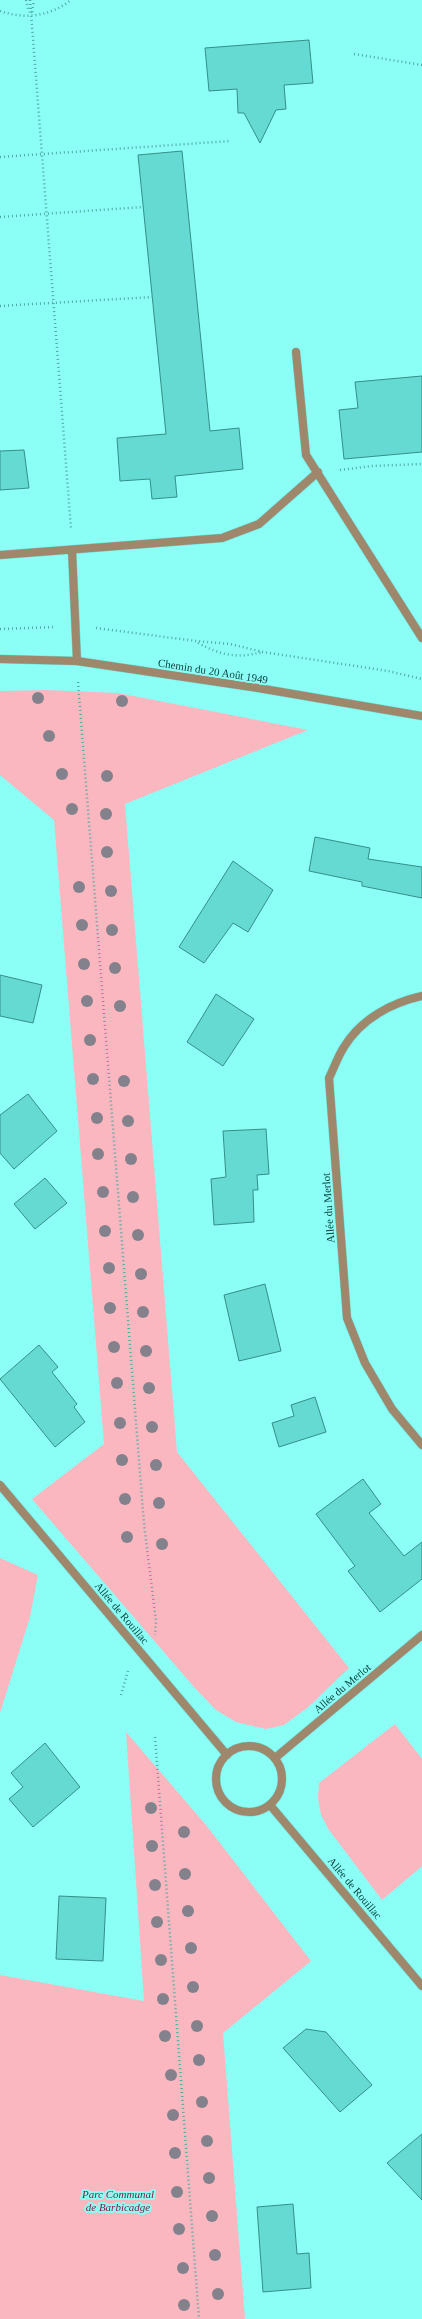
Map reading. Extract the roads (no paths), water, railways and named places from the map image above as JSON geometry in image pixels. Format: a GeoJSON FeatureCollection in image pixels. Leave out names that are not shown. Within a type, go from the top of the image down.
{"type":"FeatureCollection","features":[{"type":"Feature","properties":{"kind":"street"},"geometry":{"type":"LineString","coordinates":[[296,352],[306,454],[422,638]]}},
{"type":"Feature","properties":{"kind":"street"},"geometry":{"type":"LineString","coordinates":[[0,555],[222,538],[259,524],[318,472]]}},
{"type":"Feature","properties":{"kind":"street"},"geometry":{"type":"LineString","coordinates":[[72,550],[77,661]]}},
{"type":"Feature","properties":{"kind":"street","name":"Chemin du 20 Août 1949"},"geometry":{"type":"LineString","coordinates":[[0,659],[77,661],[264,689],[422,716]]}},
{"type":"Feature","properties":{"kind":"street","name":"Allée du Merlot"},"geometry":{"type":"LineString","coordinates":[[422,996],[399,1001],[366,1021],[344,1046],[329,1078],[347,1318],[365,1363],[392,1409],[422,1445]]}},
{"type":"Feature","properties":{"kind":"street","name":"Allée de Rouillac"},"geometry":{"type":"LineString","coordinates":[[0,1485],[227,1755]]}},
{"type":"Feature","properties":{"kind":"street","name":"Allée du Merlot"},"geometry":{"type":"LineString","coordinates":[[275,1758],[422,1635]]}},
{"type":"Feature","properties":{"kind":"street"},"geometry":{"type":"LineString","coordinates":[[252,1746],[265,1750],[275,1758],[282,1774],[283,1783],[278,1795],[270,1805],[262,1810],[251,1812],[236,1810],[224,1801],[219,1792],[217,1773],[227,1755],[238,1748],[252,1746]]}},
{"type":"Feature","properties":{"kind":"street","name":"Allée de Rouillac"},"geometry":{"type":"LineString","coordinates":[[270,1805],[422,1986]]}},
{"type":"Feature","properties":{"kind":"park label","name":"Parc Communal de Barbicadge"},"geometry":{"type":"Point","coordinates":[118,2200]}}]}
